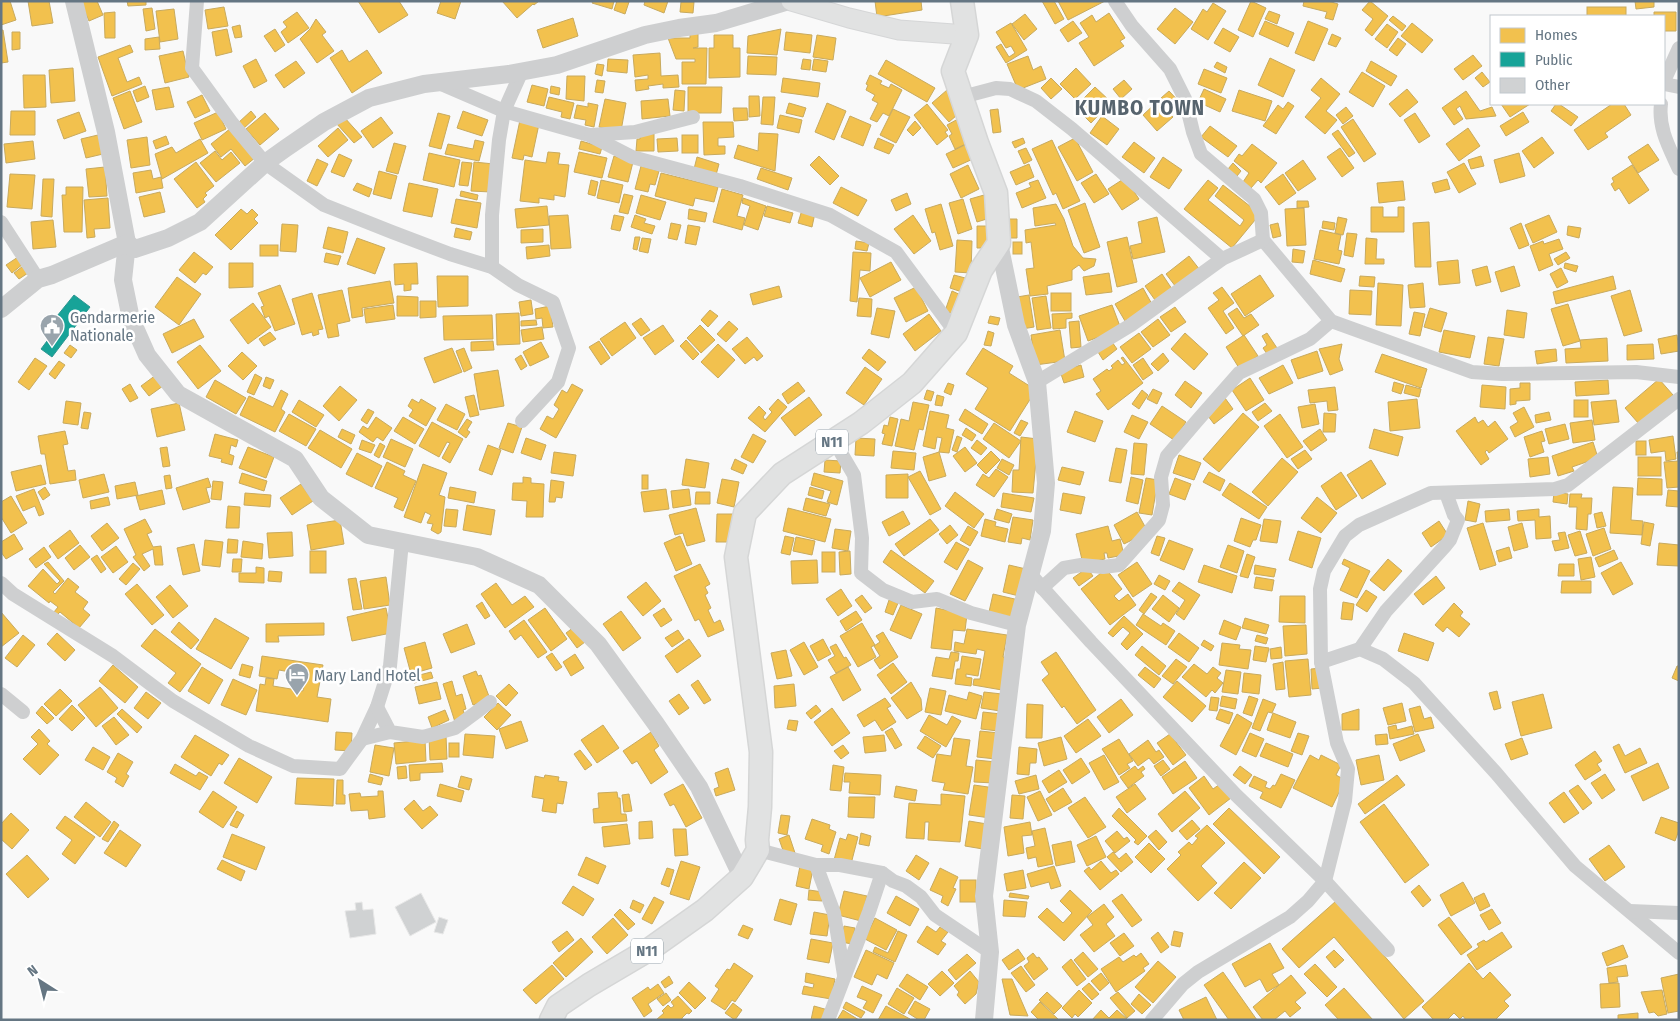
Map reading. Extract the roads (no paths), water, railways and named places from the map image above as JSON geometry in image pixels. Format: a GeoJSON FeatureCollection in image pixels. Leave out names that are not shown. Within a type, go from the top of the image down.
{"type":"FeatureCollection","features":[{"type":"Feature","properties":{"kind":"highway"},"geometry":{"type":"LineString","coordinates":[[962,1],[967,35],[953,71],[976,143],[996,193],[1000,243]]}},
{"type":"Feature","properties":{"kind":"highway","name":"N11"},"geometry":{"type":"LineString","coordinates":[[551,1020],[558,1006],[685,926],[742,877],[758,850],[756,840],[760,807],[761,752],[736,557],[745,513],[782,474],[861,423],[912,383],[956,333],[982,270],[1000,243]]}},
{"type":"Feature","properties":{"kind":"main road"},"geometry":{"type":"LineString","coordinates":[[790,1],[899,30],[967,35]]}},
{"type":"Feature","properties":{"kind":"street"},"geometry":{"type":"LineString","coordinates":[[74,1],[106,132],[128,243],[122,280],[131,319],[147,355],[178,394],[295,459],[321,498],[368,535],[477,557],[539,585],[598,644],[661,732],[699,787],[742,877]]}},
{"type":"Feature","properties":{"kind":"street"},"geometry":{"type":"LineString","coordinates":[[197,1],[192,68],[232,123],[265,163],[324,205],[425,245],[492,267],[518,285],[553,302],[569,348],[558,382],[522,421]]}},
{"type":"Feature","properties":{"kind":"street"},"geometry":{"type":"LineString","coordinates":[[128,243],[135,249],[168,238],[200,222],[265,163],[324,122],[369,98],[424,84],[557,65],[645,35],[716,23],[790,1]]}},
{"type":"Feature","properties":{"kind":"street"},"geometry":{"type":"LineString","coordinates":[[1114,1],[1132,26],[1170,69],[1186,99],[1193,132],[1201,154],[1254,199],[1260,212],[1263,240],[1331,321],[1472,372],[1502,374],[1636,372],[1679,377]]}},
{"type":"Feature","properties":{"kind":"street"},"geometry":{"type":"LineString","coordinates":[[1665,80],[1679,48]]}},
{"type":"Feature","properties":{"kind":"street"},"geometry":{"type":"LineString","coordinates":[[492,267],[492,216],[499,140],[504,111],[522,71]]}},
{"type":"Feature","properties":{"kind":"street"},"geometry":{"type":"LineString","coordinates":[[1665,82],[1679,87]]}},
{"type":"Feature","properties":{"kind":"street"},"geometry":{"type":"LineString","coordinates":[[439,83],[504,111],[589,135],[632,158],[740,186],[830,215],[896,252],[956,333]]}},
{"type":"Feature","properties":{"kind":"street"},"geometry":{"type":"LineString","coordinates":[[962,97],[996,88],[1010,89],[1036,101],[1222,259]]}},
{"type":"Feature","properties":{"kind":"street"},"geometry":{"type":"LineString","coordinates":[[1660,105],[1659,117],[1664,137],[1679,169]]}},
{"type":"Feature","properties":{"kind":"street"},"geometry":{"type":"LineString","coordinates":[[589,135],[635,132],[693,117]]}},
{"type":"Feature","properties":{"kind":"street"},"geometry":{"type":"LineString","coordinates":[[1,222],[38,279]]}},
{"type":"Feature","properties":{"kind":"street"},"geometry":{"type":"LineString","coordinates":[[1037,382],[1131,325],[1222,259],[1263,240]]}},
{"type":"Feature","properties":{"kind":"street"},"geometry":{"type":"LineString","coordinates":[[1,309],[38,279],[128,243]]}},
{"type":"Feature","properties":{"kind":"street"},"geometry":{"type":"LineString","coordinates":[[984,1020],[990,952],[984,896],[1017,625],[1036,581],[1046,483],[1037,382],[1016,325],[1000,243]]}},
{"type":"Feature","properties":{"kind":"street"},"geometry":{"type":"LineString","coordinates":[[1036,581],[1064,568],[1081,565],[1103,567],[1119,565],[1159,520],[1163,505],[1161,477],[1167,456],[1196,422],[1239,373],[1310,339],[1331,321]]}},
{"type":"Feature","properties":{"kind":"street"},"geometry":{"type":"LineString","coordinates":[[1152,1020],[1183,984],[1198,972],[1290,917],[1308,901],[1325,881],[1345,801],[1348,769],[1337,743],[1321,662],[1320,590],[1324,571],[1345,536],[1359,524],[1431,494],[1555,489],[1568,485],[1679,399]]}},
{"type":"Feature","properties":{"kind":"street"},"geometry":{"type":"LineString","coordinates":[[834,441],[854,475],[862,538],[861,573],[883,590],[912,602],[937,599],[971,613],[1017,625]]}},
{"type":"Feature","properties":{"kind":"street"},"geometry":{"type":"LineString","coordinates":[[1360,650],[1386,611],[1450,540],[1458,520],[1446,493]]}},
{"type":"Feature","properties":{"kind":"street"},"geometry":{"type":"LineString","coordinates":[[1,583],[13,594],[113,656],[173,701],[249,746],[293,766],[340,769],[362,739],[377,708],[390,666],[402,542]]}},
{"type":"Feature","properties":{"kind":"street"},"geometry":{"type":"LineString","coordinates":[[1036,581],[1091,642],[1230,788],[1325,881],[1388,950]]}},
{"type":"Feature","properties":{"kind":"street"},"geometry":{"type":"LineString","coordinates":[[1321,662],[1360,650],[1384,659],[1414,683],[1484,760],[1575,866],[1679,953]]}},
{"type":"Feature","properties":{"kind":"street"},"geometry":{"type":"LineString","coordinates":[[1,694],[23,712]]}},
{"type":"Feature","properties":{"kind":"street"},"geometry":{"type":"LineString","coordinates":[[362,739],[390,732],[423,737],[454,728],[476,714],[490,702]]}},
{"type":"Feature","properties":{"kind":"street"},"geometry":{"type":"LineString","coordinates":[[377,708],[390,732]]}},
{"type":"Feature","properties":{"kind":"street"},"geometry":{"type":"LineString","coordinates":[[758,850],[816,864],[840,865],[882,872],[893,881],[906,886],[921,897],[935,915],[990,952]]}},
{"type":"Feature","properties":{"kind":"street"},"geometry":{"type":"LineString","coordinates":[[816,864],[834,913],[844,976]]}},
{"type":"Feature","properties":{"kind":"street"},"geometry":{"type":"LineString","coordinates":[[828,1020],[882,872]]}},
{"type":"Feature","properties":{"kind":"street"},"geometry":{"type":"LineString","coordinates":[[1630,911],[1679,913]]}},
{"type":"Feature","properties":{"kind":"place","name":"Gendarmerie Nationale"},"geometry":{"type":"Point","coordinates":[52,347]}},
{"type":"Feature","properties":{"kind":"place","name":"Mary Land Hotel"},"geometry":{"type":"Point","coordinates":[297,696]}},
{"type":"Feature","properties":{"kind":"district","name":"KUMBO TOWN"},"geometry":{"type":"Point","coordinates":[1140,108]}}]}
